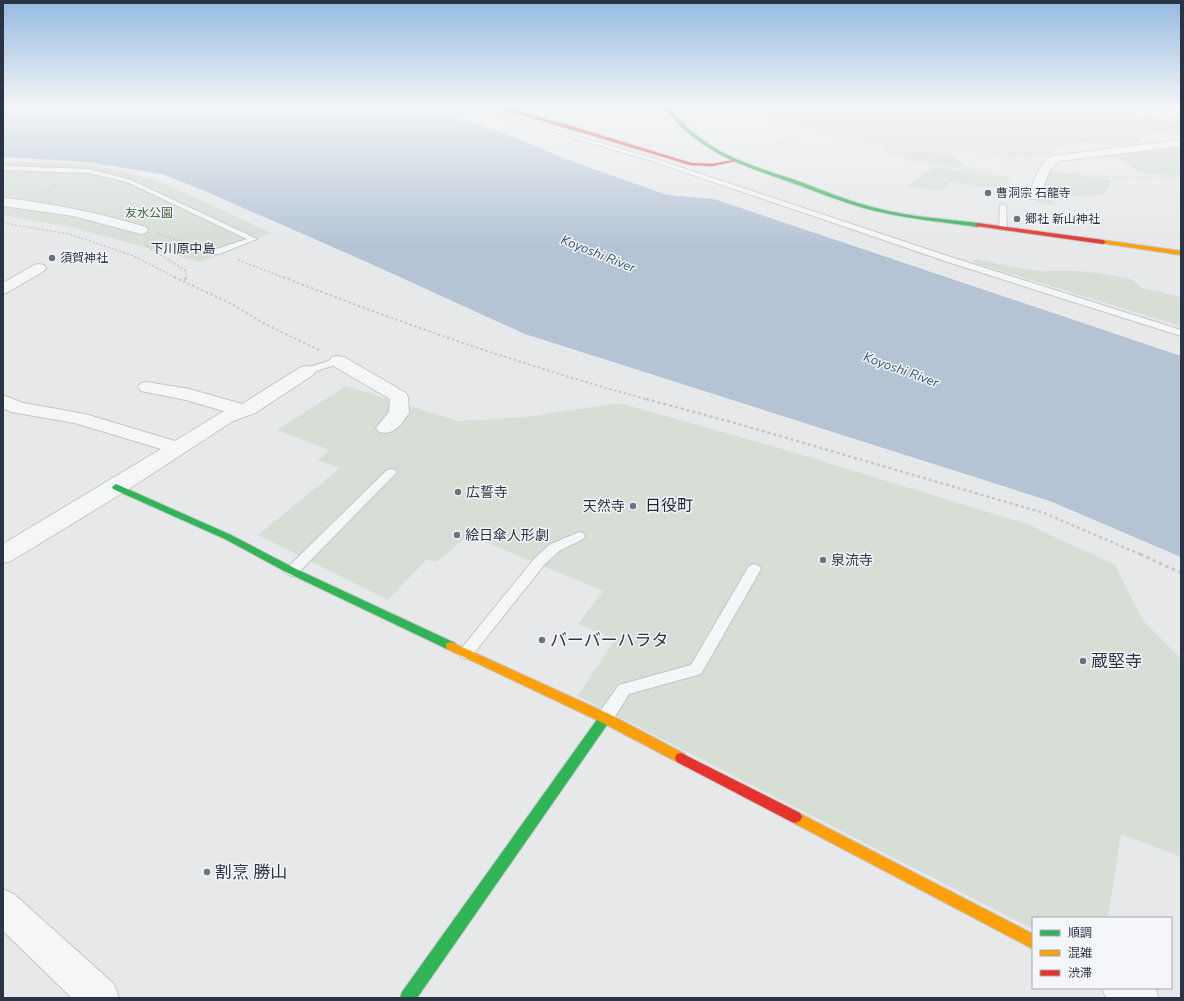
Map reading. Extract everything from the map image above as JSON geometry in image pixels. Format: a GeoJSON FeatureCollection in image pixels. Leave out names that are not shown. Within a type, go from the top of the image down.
{"type":"FeatureCollection","features":[{"type":"Feature","properties":{"kind":"street"},"geometry":{"type":"LineString","coordinates":[[657,154],[691,164],[712,165],[734,161]]}},
{"type":"Feature","properties":{"kind":"street"},"geometry":{"type":"LineString","coordinates":[[721,154],[734,161],[874,209],[1181,253]]}},
{"type":"Feature","properties":{"kind":"street"},"geometry":{"type":"LineString","coordinates":[[1034,196],[1038,187],[1038,182],[1045,167],[1053,160],[1064,156],[1086,154]]}},
{"type":"Feature","properties":{"kind":"street"},"geometry":{"type":"LineString","coordinates":[[3,202],[20,203],[91,215],[141,230]]}},
{"type":"Feature","properties":{"kind":"street"},"geometry":{"type":"LineString","coordinates":[[3,289],[39,268]]}},
{"type":"Feature","properties":{"kind":"street"},"geometry":{"type":"LineString","coordinates":[[338,361],[399,397],[399,413],[386,428]]}},
{"type":"Feature","properties":{"kind":"street"},"geometry":{"type":"LineString","coordinates":[[3,556],[116,487],[226,416],[244,410],[307,371]]}},
{"type":"Feature","properties":{"kind":"street"},"geometry":{"type":"LineString","coordinates":[[147,387],[189,395],[244,410]]}},
{"type":"Feature","properties":{"kind":"street"},"geometry":{"type":"LineString","coordinates":[[3,400],[18,408],[78,418],[178,448]]}},
{"type":"Feature","properties":{"kind":"street"},"geometry":{"type":"LineString","coordinates":[[116,487],[228,537],[292,571],[605,718],[1032,941]]}},
{"type":"Feature","properties":{"kind":"street"},"geometry":{"type":"LineString","coordinates":[[408,998],[605,718]]}},
{"type":"Feature","properties":{"kind":"street"},"geometry":{"type":"LineString","coordinates":[[3,907],[100,998]]}},
{"type":"Feature","properties":{"kind":"street"},"geometry":{"type":"LineString","coordinates":[[1123,989],[1140,998]]}},
{"type":"Feature","properties":{"kind":"lane"},"geometry":{"type":"LineString","coordinates":[[632,154],[954,261],[1181,333]]}},
{"type":"Feature","properties":{"kind":"lane"},"geometry":{"type":"LineString","coordinates":[[3,168],[89,172],[129,181],[253,239],[216,252]]}},
{"type":"Feature","properties":{"kind":"lane"},"geometry":{"type":"LineString","coordinates":[[1003,206],[1003,228]]}},
{"type":"Feature","properties":{"kind":"lane"},"geometry":{"type":"LineString","coordinates":[[307,371],[338,361]]}},
{"type":"Feature","properties":{"kind":"lane"},"geometry":{"type":"LineString","coordinates":[[292,571],[391,472]]}},
{"type":"Feature","properties":{"kind":"lane"},"geometry":{"type":"LineString","coordinates":[[466,653],[539,562],[554,548],[579,536]]}},
{"type":"Feature","properties":{"kind":"lane"},"geometry":{"type":"LineString","coordinates":[[605,718],[624,690],[696,670],[754,569]]}},
{"type":"Feature","properties":{"kind":"path"},"geometry":{"type":"LineString","coordinates":[[973,154],[1077,173],[1121,178],[1181,178]]}},
{"type":"Feature","properties":{"kind":"path"},"geometry":{"type":"LineString","coordinates":[[20,203],[89,172]]}},
{"type":"Feature","properties":{"kind":"path"},"geometry":{"type":"LineString","coordinates":[[3,223],[69,234],[134,256],[179,280],[232,304],[338,361]]}},
{"type":"Feature","properties":{"kind":"path"},"geometry":{"type":"LineString","coordinates":[[179,280],[186,279],[186,271],[138,238],[134,232],[141,230],[216,252],[359,307],[479,348],[605,388],[742,425],[1044,513],[1122,545],[1181,573]]}},
{"type":"Feature","properties":{"kind":"green space"},"geometry":{"type":"Polygon","coordinates":[[[893,154],[951,154],[967,167],[1011,176],[910,161],[893,154]]]}},
{"type":"Feature","properties":{"kind":"green space"},"geometry":{"type":"Polygon","coordinates":[[[990,154],[1052,154],[1052,155],[1018,158],[990,154]]]}},
{"type":"Feature","properties":{"kind":"green space"},"geometry":{"type":"Polygon","coordinates":[[[1118,154],[1181,154],[1181,176],[1149,174],[1136,170],[1117,159],[1094,157],[1118,154]]]}},
{"type":"Feature","properties":{"kind":"green space","name":"友水公園"},"geometry":{"type":"Polygon","coordinates":[[[3,162],[91,164],[162,182],[271,233],[201,262],[70,227],[3,215],[3,162]]]}},
{"type":"Feature","properties":{"kind":"green space"},"geometry":{"type":"Polygon","coordinates":[[[933,167],[1010,177],[1010,179],[1002,189],[949,182],[942,191],[937,191],[908,185],[933,167]]]}},
{"type":"Feature","properties":{"kind":"green space"},"geometry":{"type":"Polygon","coordinates":[[[1047,171],[1108,179],[1111,181],[1107,190],[1100,195],[1056,197],[1053,200],[1057,204],[1051,205],[1035,201],[1041,193],[1047,171]]]}},
{"type":"Feature","properties":{"kind":"green space"},"geometry":{"type":"Polygon","coordinates":[[[976,259],[1022,269],[1044,271],[1078,271],[1130,279],[1142,288],[1181,297],[1181,326],[972,262],[976,259]]]}},
{"type":"Feature","properties":{"kind":"green space"},"geometry":{"type":"Polygon","coordinates":[[[346,386],[458,421],[527,417],[619,403],[779,448],[1027,524],[1115,565],[1144,622],[1181,659],[1181,857],[1121,834],[1108,917],[1032,917],[1032,928],[578,696],[615,639],[578,624],[603,591],[469,535],[436,562],[427,559],[388,600],[258,535],[340,468],[318,460],[329,450],[277,430],[346,386]]]}},
{"type":"Feature","properties":{"kind":"water","name":"Koyoshi River"},"geometry":{"type":"Polygon","coordinates":[[[3,154],[553,154],[667,195],[714,199],[1181,356],[1181,557],[1050,501],[525,334],[369,263],[205,191],[162,174],[88,162],[3,157],[3,154]]]}},
{"type":"Feature","properties":{"kind":"traffic: fast"},"geometry":{"type":"LineString","coordinates":[[721,154],[756,169],[865,207],[888,213],[978,225]]}},
{"type":"Feature","properties":{"kind":"traffic: fast"},"geometry":{"type":"LineString","coordinates":[[116,487],[228,537],[292,571],[451,646]]}},
{"type":"Feature","properties":{"kind":"traffic: fast"},"geometry":{"type":"LineString","coordinates":[[408,998],[605,718]]}},
{"type":"Feature","properties":{"kind":"traffic: slow"},"geometry":{"type":"LineString","coordinates":[[1103,242],[1181,253]]}},
{"type":"Feature","properties":{"kind":"traffic: slow"},"geometry":{"type":"LineString","coordinates":[[451,646],[605,718],[681,758]]}},
{"type":"Feature","properties":{"kind":"traffic: slow"},"geometry":{"type":"LineString","coordinates":[[795,817],[1032,941]]}},
{"type":"Feature","properties":{"kind":"traffic: jam"},"geometry":{"type":"LineString","coordinates":[[657,154],[691,164],[712,165],[734,161]]}},
{"type":"Feature","properties":{"kind":"traffic: jam"},"geometry":{"type":"LineString","coordinates":[[978,225],[1103,242]]}},
{"type":"Feature","properties":{"kind":"traffic: jam"},"geometry":{"type":"LineString","coordinates":[[681,758],[795,817]]}},
{"type":"Feature","properties":{"kind":"place","name":"曹洞宗 石龍寺"},"geometry":{"type":"Point","coordinates":[988,193]}},
{"type":"Feature","properties":{"kind":"place","name":"郷社 新山神社"},"geometry":{"type":"Point","coordinates":[1017,219]}},
{"type":"Feature","properties":{"kind":"place","name":"須賀神社"},"geometry":{"type":"Point","coordinates":[52,258]}},
{"type":"Feature","properties":{"kind":"place","name":"広誓寺"},"geometry":{"type":"Point","coordinates":[458,492]}},
{"type":"Feature","properties":{"kind":"place","name":"天然寺"},"geometry":{"type":"Point","coordinates":[633,506]}},
{"type":"Feature","properties":{"kind":"place","name":"絵日傘人形劇"},"geometry":{"type":"Point","coordinates":[457,535]}},
{"type":"Feature","properties":{"kind":"place","name":"泉流寺"},"geometry":{"type":"Point","coordinates":[823,560]}},
{"type":"Feature","properties":{"kind":"place","name":"バーバーハラタ"},"geometry":{"type":"Point","coordinates":[542,640]}},
{"type":"Feature","properties":{"kind":"place","name":"蔵堅寺"},"geometry":{"type":"Point","coordinates":[1083,661]}},
{"type":"Feature","properties":{"kind":"place","name":"割烹 勝山"},"geometry":{"type":"Point","coordinates":[207,872]}},
{"type":"Feature","properties":{"kind":"district","name":"下川原中島"},"geometry":{"type":"Point","coordinates":[183,249]}},
{"type":"Feature","properties":{"kind":"district","name":"日役町"},"geometry":{"type":"Point","coordinates":[669,506]}}]}
